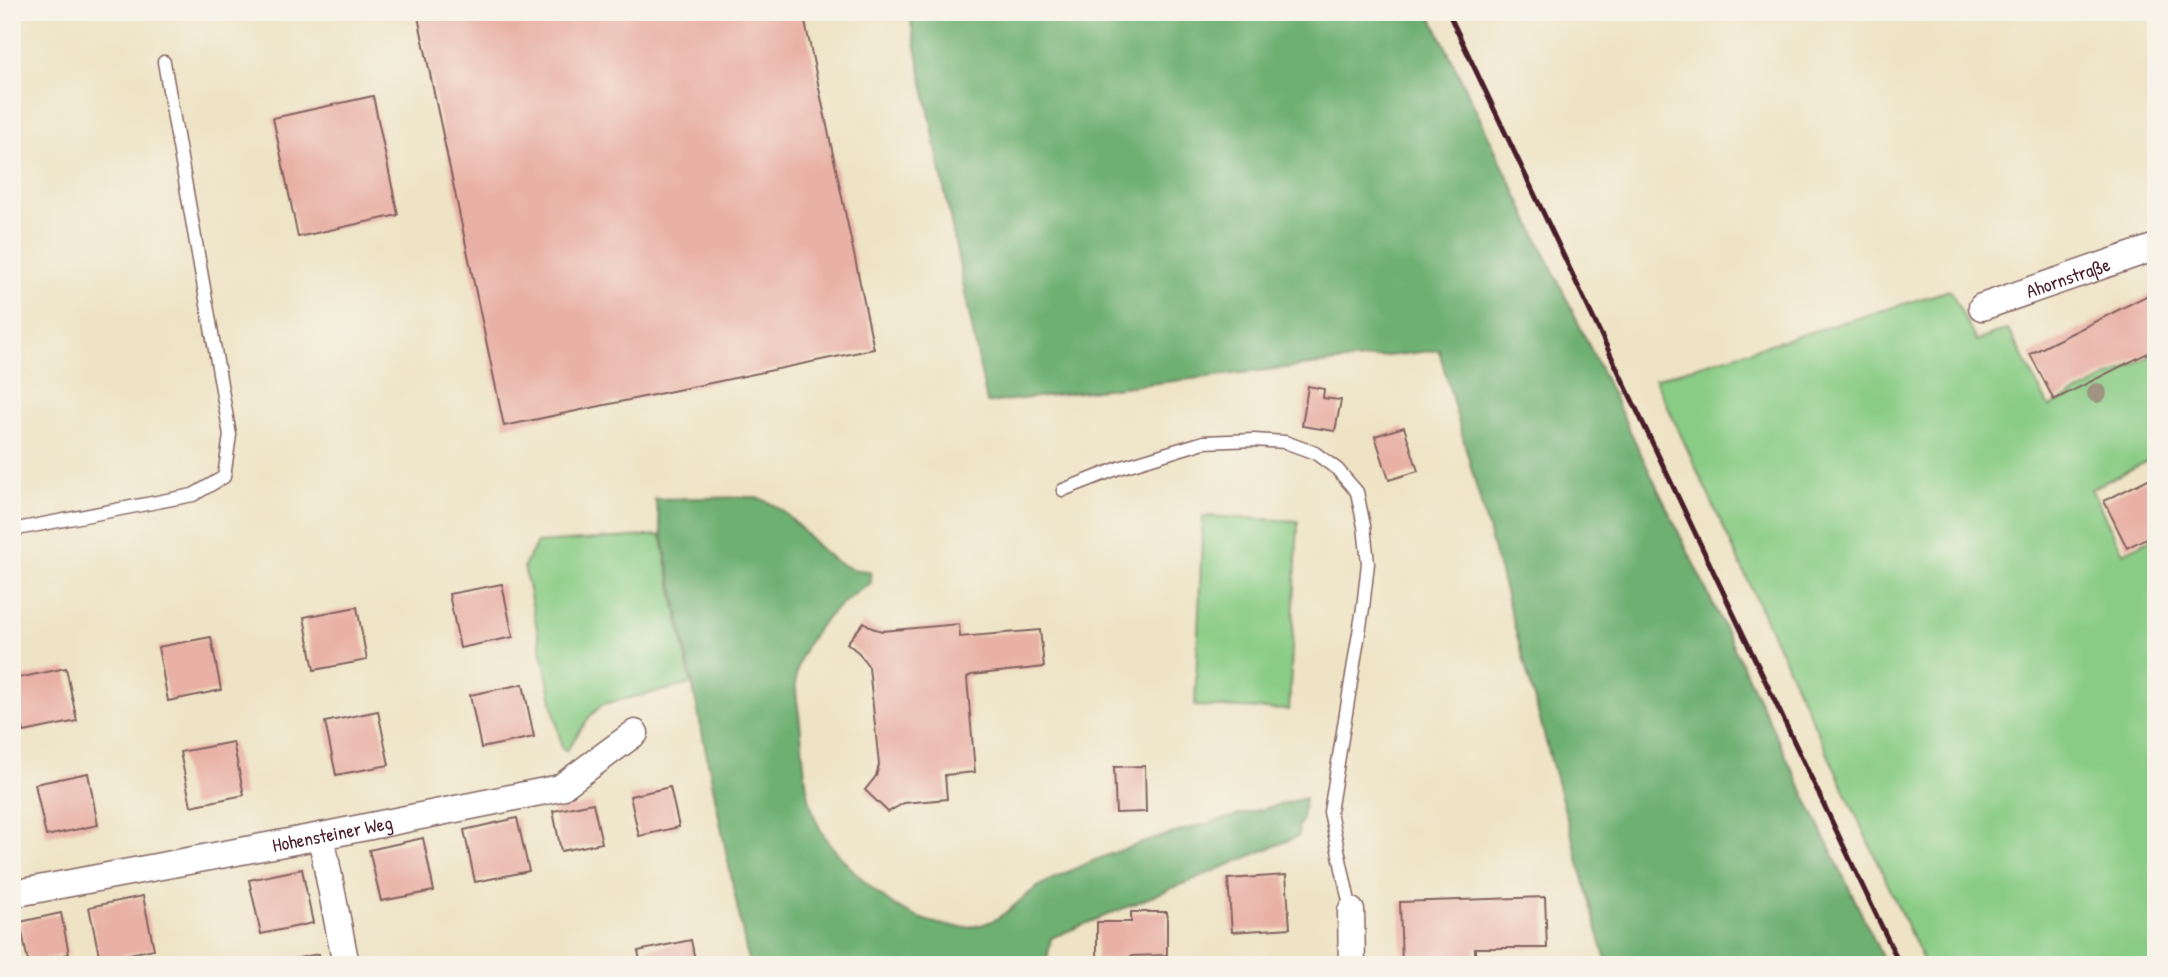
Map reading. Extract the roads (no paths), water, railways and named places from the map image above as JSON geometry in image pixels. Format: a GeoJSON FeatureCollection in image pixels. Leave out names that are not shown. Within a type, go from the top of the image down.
{"type":"FeatureCollection","features":[{"type":"Feature","properties":{"kind":"street","name":"Ahornstraße"},"geometry":{"type":"LineString","coordinates":[[1982,307],[2156,247]]}},
{"type":"Feature","properties":{"kind":"street","name":"Hohensteiner Weg"},"geometry":{"type":"LineString","coordinates":[[12,894],[560,788],[635,733]]}},
{"type":"Feature","properties":{"kind":"street"},"geometry":{"type":"LineString","coordinates":[[321,836],[346,965]]}},
{"type":"Feature","properties":{"kind":"street"},"geometry":{"type":"LineString","coordinates":[[1351,911],[1352,965]]}},
{"type":"Feature","properties":{"kind":"lane"},"geometry":{"type":"LineString","coordinates":[[12,530],[193,495],[224,477],[230,435],[164,62]]}},
{"type":"Feature","properties":{"kind":"lane"},"geometry":{"type":"LineString","coordinates":[[1063,490],[1119,468],[1204,442],[1254,440],[1285,442],[1315,453],[1337,469],[1357,492],[1368,563],[1330,812],[1351,911]]}},
{"type":"Feature","properties":{"kind":"railway"},"geometry":{"type":"LineString","coordinates":[[1448,12],[1900,965]]}}]}
